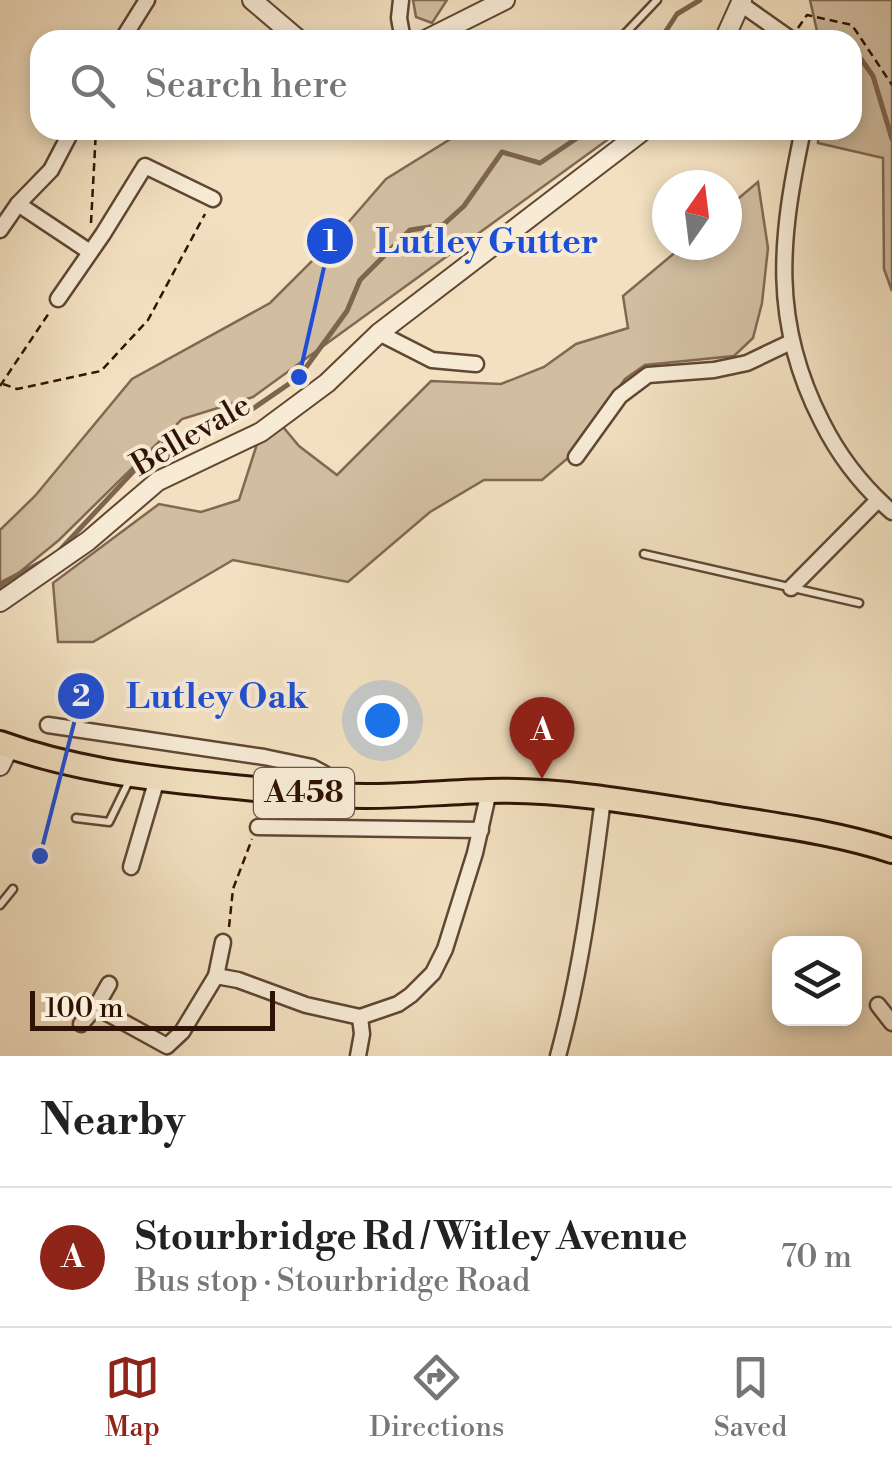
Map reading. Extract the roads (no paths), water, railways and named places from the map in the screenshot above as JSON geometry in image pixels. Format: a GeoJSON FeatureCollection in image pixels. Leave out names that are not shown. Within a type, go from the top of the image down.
{"type":"FeatureCollection","features":[{"type":"Feature","properties":{"kind":"highway","name":"A458"},"geometry":{"type":"LineString","coordinates":[[3,752],[131,776],[277,792],[551,793],[760,822],[892,850]]}},
{"type":"Feature","properties":{"kind":"street"},"geometry":{"type":"LineString","coordinates":[[128,30],[148,0]]}},
{"type":"Feature","properties":{"kind":"street"},"geometry":{"type":"LineString","coordinates":[[252,0],[287,30]]}},
{"type":"Feature","properties":{"kind":"street"},"geometry":{"type":"LineString","coordinates":[[400,0],[402,30]]}},
{"type":"Feature","properties":{"kind":"street"},"geometry":{"type":"LineString","coordinates":[[445,30],[505,0]]}},
{"type":"Feature","properties":{"kind":"street"},"geometry":{"type":"LineString","coordinates":[[728,30],[741,2],[779,30]]}},
{"type":"Feature","properties":{"kind":"street"},"geometry":{"type":"LineString","coordinates":[[0,230],[18,204],[51,170],[67,140]]}},
{"type":"Feature","properties":{"kind":"street","name":"Bellevale"},"geometry":{"type":"LineString","coordinates":[[0,602],[88,541],[158,481],[261,432],[327,383],[379,333],[631,140]]}},
{"type":"Feature","properties":{"kind":"street"},"geometry":{"type":"LineString","coordinates":[[801,140],[785,244],[785,308],[791,342],[805,389],[843,460],[892,512]]}},
{"type":"Feature","properties":{"kind":"street"},"geometry":{"type":"LineString","coordinates":[[58,299],[145,166],[212,199]]}},
{"type":"Feature","properties":{"kind":"street"},"geometry":{"type":"LineString","coordinates":[[18,204],[90,252]]}},
{"type":"Feature","properties":{"kind":"street"},"geometry":{"type":"LineString","coordinates":[[379,333],[432,360],[476,364]]}},
{"type":"Feature","properties":{"kind":"street"},"geometry":{"type":"LineString","coordinates":[[576,457],[620,396],[648,374],[714,370],[747,363],[791,342]]}},
{"type":"Feature","properties":{"kind":"street"},"geometry":{"type":"LineString","coordinates":[[790,588],[878,500]]}},
{"type":"Feature","properties":{"kind":"street"},"geometry":{"type":"LineString","coordinates":[[48,725],[312,767],[325,774],[331,794]]}},
{"type":"Feature","properties":{"kind":"street"},"geometry":{"type":"LineString","coordinates":[[131,866],[157,779]]}},
{"type":"Feature","properties":{"kind":"street"},"geometry":{"type":"LineString","coordinates":[[216,976],[306,1005],[360,1017],[412,995],[433,973],[449,936],[489,791]]}},
{"type":"Feature","properties":{"kind":"street"},"geometry":{"type":"LineString","coordinates":[[558,1056],[580,961],[604,799]]}},
{"type":"Feature","properties":{"kind":"street"},"geometry":{"type":"LineString","coordinates":[[258,827],[481,830]]}},
{"type":"Feature","properties":{"kind":"street"},"geometry":{"type":"LineString","coordinates":[[96,1007],[171,1051],[216,976],[223,942]]}},
{"type":"Feature","properties":{"kind":"street"},"geometry":{"type":"LineString","coordinates":[[81,1024],[109,984]]}},
{"type":"Feature","properties":{"kind":"street"},"geometry":{"type":"LineString","coordinates":[[878,1005],[892,1024]]}},
{"type":"Feature","properties":{"kind":"street"},"geometry":{"type":"LineString","coordinates":[[358,1056],[360,1017]]}},
{"type":"Feature","properties":{"kind":"lane"},"geometry":{"type":"LineString","coordinates":[[628,30],[656,0]]}},
{"type":"Feature","properties":{"kind":"lane"},"geometry":{"type":"LineString","coordinates":[[644,554],[859,603]]}},
{"type":"Feature","properties":{"kind":"lane"},"geometry":{"type":"LineString","coordinates":[[76,818],[110,822],[131,776]]}},
{"type":"Feature","properties":{"kind":"lane"},"geometry":{"type":"LineString","coordinates":[[0,905],[13,888]]}},
{"type":"Feature","properties":{"kind":"waterway"},"geometry":{"type":"LineString","coordinates":[[667,30],[677,14],[700,0]]}},
{"type":"Feature","properties":{"kind":"waterway"},"geometry":{"type":"LineString","coordinates":[[862,60],[873,76],[892,139]]}},
{"type":"Feature","properties":{"kind":"waterway"},"geometry":{"type":"LineString","coordinates":[[59,551],[143,461],[167,441],[229,425],[299,377],[347,311],[360,280],[410,230],[443,225],[464,206],[502,152],[540,163],[574,140]]}},
{"type":"Feature","properties":{"kind":"waterway"},"geometry":{"type":"LineString","coordinates":[[0,584],[46,560]]}},
{"type":"Feature","properties":{"kind":"place","name":"Lutley Gutter"},"geometry":{"type":"Point","coordinates":[299,377]}},
{"type":"Feature","properties":{"kind":"place","name":"Stourbridge Rd / Witley Avenue"},"geometry":{"type":"Point","coordinates":[542,779]}},
{"type":"Feature","properties":{"kind":"place","name":"Lutley Oak"},"geometry":{"type":"Point","coordinates":[40,856]}}]}
